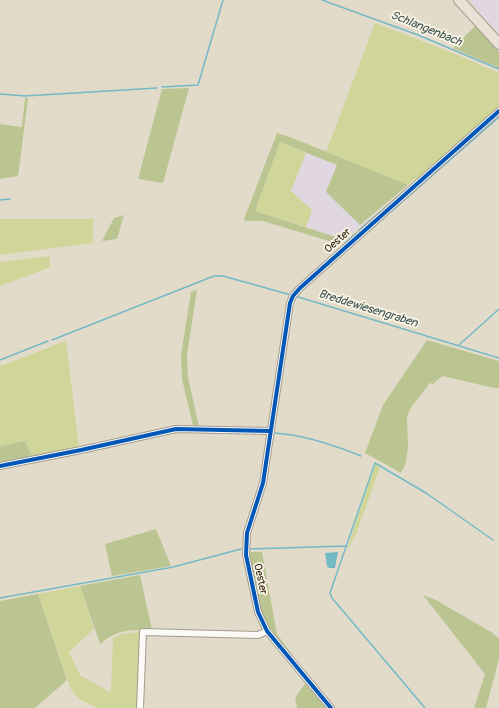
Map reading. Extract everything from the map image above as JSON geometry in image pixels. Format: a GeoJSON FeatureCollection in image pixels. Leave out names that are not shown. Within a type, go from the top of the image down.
{"type":"FeatureCollection","features":[{"type":"Feature","properties":{"kind":"main road"},"geometry":{"type":"LineString","coordinates":[[459,0],[499,44]]}},
{"type":"Feature","properties":{"kind":"street","name":"Oester"},"geometry":{"type":"LineString","coordinates":[[331,708],[262,623],[255,601],[245,547],[247,533],[263,483],[290,303],[300,288],[499,111]]}},
{"type":"Feature","properties":{"kind":"street"},"geometry":{"type":"LineString","coordinates":[[0,466],[176,429],[270,431]]}},
{"type":"Feature","properties":{"kind":"street"},"geometry":{"type":"LineString","coordinates":[[140,708],[143,632],[258,635],[267,631]]}},
{"type":"Feature","properties":{"kind":"shaded area"},"geometry":{"type":"Polygon","coordinates":[[[469,0],[499,0],[499,34],[469,0]]]}},
{"type":"Feature","properties":{"kind":"shaded area"},"geometry":{"type":"Polygon","coordinates":[[[306,153],[337,165],[326,192],[360,225],[345,240],[306,227],[312,210],[291,191],[306,153]]]}},
{"type":"Feature","properties":{"kind":"green space"},"geometry":{"type":"Polygon","coordinates":[[[375,23],[448,51],[499,73],[499,109],[417,181],[414,179],[408,185],[326,152],[375,23]]]}},
{"type":"Feature","properties":{"kind":"green space"},"geometry":{"type":"Polygon","coordinates":[[[475,26],[499,52],[499,68],[453,48],[475,26]]]}},
{"type":"Feature","properties":{"kind":"green space"},"geometry":{"type":"Polygon","coordinates":[[[189,88],[163,183],[138,179],[162,89],[189,88]]]}},
{"type":"Feature","properties":{"kind":"green space"},"geometry":{"type":"Polygon","coordinates":[[[25,98],[28,98],[18,176],[0,179],[0,124],[22,127],[25,98]]]}},
{"type":"Feature","properties":{"kind":"green space"},"geometry":{"type":"Polygon","coordinates":[[[277,133],[408,185],[360,225],[326,192],[337,165],[280,142],[255,211],[345,240],[339,244],[263,221],[246,221],[244,219],[277,133]]]}},
{"type":"Feature","properties":{"kind":"green space"},"geometry":{"type":"Polygon","coordinates":[[[280,142],[306,153],[291,191],[312,210],[306,227],[255,211],[280,142]]]}},
{"type":"Feature","properties":{"kind":"green space"},"geometry":{"type":"Polygon","coordinates":[[[124,215],[117,239],[102,241],[114,218],[124,215]]]}},
{"type":"Feature","properties":{"kind":"green space"},"geometry":{"type":"Polygon","coordinates":[[[0,219],[93,219],[93,243],[0,255],[0,219]]]}},
{"type":"Feature","properties":{"kind":"green space"},"geometry":{"type":"Polygon","coordinates":[[[49,256],[51,267],[0,286],[0,262],[49,256]]]}},
{"type":"Feature","properties":{"kind":"green space"},"geometry":{"type":"Polygon","coordinates":[[[197,290],[187,355],[188,378],[199,426],[193,426],[182,379],[181,355],[191,292],[197,290]]]}},
{"type":"Feature","properties":{"kind":"green space"},"geometry":{"type":"Polygon","coordinates":[[[427,340],[499,361],[499,388],[442,376],[433,384],[430,383],[412,406],[407,416],[408,446],[406,463],[401,473],[365,453],[383,405],[427,340]]]}},
{"type":"Feature","properties":{"kind":"green space"},"geometry":{"type":"Polygon","coordinates":[[[66,341],[79,448],[32,456],[25,441],[0,446],[0,366],[66,341]]]}},
{"type":"Feature","properties":{"kind":"green space"},"geometry":{"type":"Polygon","coordinates":[[[25,441],[32,456],[0,462],[0,446],[25,441]]]}},
{"type":"Feature","properties":{"kind":"green space"},"geometry":{"type":"Polygon","coordinates":[[[375,464],[380,467],[356,535],[346,552],[375,464]]]}},
{"type":"Feature","properties":{"kind":"green space"},"geometry":{"type":"Polygon","coordinates":[[[156,529],[171,566],[112,576],[105,544],[156,529]]]}},
{"type":"Feature","properties":{"kind":"green space"},"geometry":{"type":"Polygon","coordinates":[[[247,552],[262,552],[277,634],[293,656],[291,657],[264,622],[252,579],[247,552]]]}},
{"type":"Feature","properties":{"kind":"green space"},"geometry":{"type":"Polygon","coordinates":[[[140,575],[152,630],[124,631],[112,635],[100,644],[80,586],[140,575]]]}},
{"type":"Feature","properties":{"kind":"green space"},"geometry":{"type":"Polygon","coordinates":[[[80,586],[94,629],[69,652],[80,675],[111,693],[113,638],[122,634],[141,632],[138,708],[96,708],[80,699],[71,690],[38,594],[80,586]]]}},
{"type":"Feature","properties":{"kind":"green space"},"geometry":{"type":"Polygon","coordinates":[[[38,594],[67,680],[35,708],[0,708],[0,601],[38,594]]]}},
{"type":"Feature","properties":{"kind":"green space"},"geometry":{"type":"Polygon","coordinates":[[[423,595],[434,599],[493,633],[499,639],[499,659],[486,708],[474,708],[485,674],[423,595]]]}},
{"type":"Feature","properties":{"kind":"green space"},"geometry":{"type":"Polygon","coordinates":[[[305,683],[326,708],[297,708],[295,698],[305,683]]]}},
{"type":"Feature","properties":{"kind":"water"},"geometry":{"type":"Polygon","coordinates":[[[338,552],[335,568],[329,568],[327,566],[325,553],[338,552]]]}},
{"type":"Feature","properties":{"kind":"waterway"},"geometry":{"type":"LineString","coordinates":[[162,87],[198,85],[223,0]]}},
{"type":"Feature","properties":{"kind":"waterway","name":"Schlangenbach"},"geometry":{"type":"LineString","coordinates":[[322,0],[418,35],[499,69]]}},
{"type":"Feature","properties":{"kind":"waterway"},"geometry":{"type":"LineString","coordinates":[[0,94],[25,96],[157,88]]}},
{"type":"Feature","properties":{"kind":"waterway"},"geometry":{"type":"LineString","coordinates":[[320,274],[499,117]]}},
{"type":"Feature","properties":{"kind":"waterway"},"geometry":{"type":"LineString","coordinates":[[359,230],[409,187]]}},
{"type":"Feature","properties":{"kind":"waterway"},"geometry":{"type":"LineString","coordinates":[[0,200],[10,199]]}},
{"type":"Feature","properties":{"kind":"waterway"},"geometry":{"type":"LineString","coordinates":[[345,243],[355,234]]}},
{"type":"Feature","properties":{"kind":"waterway","name":"Breddewiesengraben"},"geometry":{"type":"LineString","coordinates":[[52,340],[214,276],[223,276],[291,295]]}},
{"type":"Feature","properties":{"kind":"waterway","name":"Breddewiesengraben"},"geometry":{"type":"LineString","coordinates":[[295,296],[499,358]]}},
{"type":"Feature","properties":{"kind":"waterway"},"geometry":{"type":"LineString","coordinates":[[459,345],[499,309]]}},
{"type":"Feature","properties":{"kind":"waterway","name":"Breddewiesengraben"},"geometry":{"type":"LineString","coordinates":[[0,360],[48,341]]}},
{"type":"Feature","properties":{"kind":"waterway"},"geometry":{"type":"LineString","coordinates":[[275,433],[319,441],[361,456]]}},
{"type":"Feature","properties":{"kind":"waterway"},"geometry":{"type":"LineString","coordinates":[[76,454],[118,445]]}},
{"type":"Feature","properties":{"kind":"waterway"},"geometry":{"type":"LineString","coordinates":[[425,708],[332,598],[330,593],[375,463],[426,493],[493,540]]}},
{"type":"Feature","properties":{"kind":"waterway"},"geometry":{"type":"LineString","coordinates":[[248,549],[346,546]]}},
{"type":"Feature","properties":{"kind":"waterway"},"geometry":{"type":"LineString","coordinates":[[0,598],[173,567],[241,549]]}},
{"type":"Feature","properties":{"kind":"cycle path"},"geometry":{"type":"LineString","coordinates":[[331,708],[267,631],[258,612],[246,555],[247,533],[263,483],[290,303],[293,296],[300,288],[499,111]]}},
{"type":"Feature","properties":{"kind":"cycle path"},"geometry":{"type":"LineString","coordinates":[[0,466],[176,429],[270,431]]}}]}
